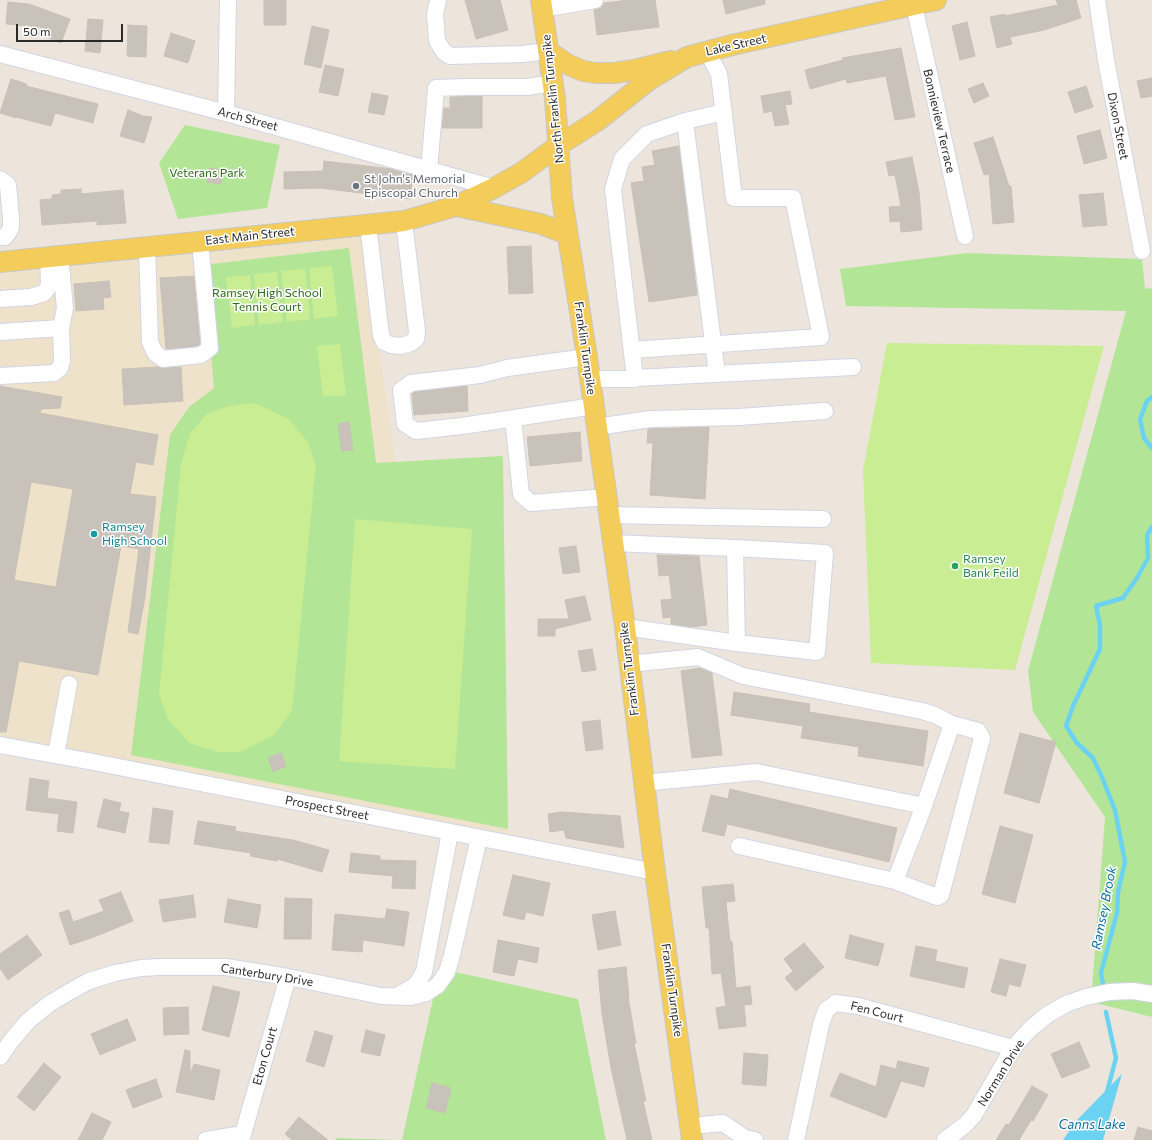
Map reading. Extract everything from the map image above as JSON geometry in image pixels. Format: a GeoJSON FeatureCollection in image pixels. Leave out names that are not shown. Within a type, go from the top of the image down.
{"type":"FeatureCollection","features":[{"type":"Feature","properties":{"kind":"main road","name":"Lake Street"},"geometry":{"type":"LineString","coordinates":[[494,188],[521,173],[559,145],[597,121],[650,80],[687,57],[707,51],[936,0]]}},
{"type":"Feature","properties":{"kind":"main road","name":"North Franklin Turnpike"},"geometry":{"type":"LineString","coordinates":[[542,4],[553,83],[562,198]]}},
{"type":"Feature","properties":{"kind":"main road"},"geometry":{"type":"LineString","coordinates":[[548,50],[567,64],[583,71],[596,73],[614,73],[634,70],[687,57]]}},
{"type":"Feature","properties":{"kind":"main road","name":"East Main Street"},"geometry":{"type":"LineString","coordinates":[[0,262],[404,221],[456,206],[494,188]]}},
{"type":"Feature","properties":{"kind":"main road","name":"Franklin Turnpike"},"geometry":{"type":"LineString","coordinates":[[562,198],[587,357],[625,627],[628,664],[643,783],[692,1133]]}},
{"type":"Feature","properties":{"kind":"main road"},"geometry":{"type":"LineString","coordinates":[[456,206],[541,224],[568,234]]}},
{"type":"Feature","properties":{"kind":"street"},"geometry":{"type":"LineString","coordinates":[[226,113],[228,0]]}},
{"type":"Feature","properties":{"kind":"street"},"geometry":{"type":"LineString","coordinates":[[438,0],[435,14],[437,40],[444,52],[450,56],[522,54],[548,50]]}},
{"type":"Feature","properties":{"kind":"street"},"geometry":{"type":"LineString","coordinates":[[542,4],[595,0]]}},
{"type":"Feature","properties":{"kind":"street","name":"Dixon Street"},"geometry":{"type":"LineString","coordinates":[[1097,0],[1106,60],[1142,251]]}},
{"type":"Feature","properties":{"kind":"street","name":"Bonnieview Terrace"},"geometry":{"type":"LineString","coordinates":[[914,5],[964,236]]}},
{"type":"Feature","properties":{"kind":"street"},"geometry":{"type":"LineString","coordinates":[[632,350],[822,337],[794,198],[734,198],[719,74],[707,51]]}},
{"type":"Feature","properties":{"kind":"street","name":"Arch Street"},"geometry":{"type":"LineString","coordinates":[[0,54],[226,113],[494,188]]}},
{"type":"Feature","properties":{"kind":"street"},"geometry":{"type":"LineString","coordinates":[[429,170],[436,88],[527,87],[553,83]]}},
{"type":"Feature","properties":{"kind":"street"},"geometry":{"type":"LineString","coordinates":[[635,378],[613,189],[622,159],[647,134],[685,121],[724,112]]}},
{"type":"Feature","properties":{"kind":"street"},"geometry":{"type":"LineString","coordinates":[[685,121],[717,374]]}},
{"type":"Feature","properties":{"kind":"street"},"geometry":{"type":"LineString","coordinates":[[0,179],[8,185],[11,228],[5,237],[0,237]]}},
{"type":"Feature","properties":{"kind":"street"},"geometry":{"type":"LineString","coordinates":[[368,225],[380,334],[384,342],[391,345],[401,346],[411,343],[416,339],[417,331],[404,221]]}},
{"type":"Feature","properties":{"kind":"street"},"geometry":{"type":"LineString","coordinates":[[147,246],[150,342],[155,353],[163,359],[201,355],[210,348],[200,241]]}},
{"type":"Feature","properties":{"kind":"street"},"geometry":{"type":"LineString","coordinates":[[0,299],[31,297],[44,292],[49,286],[54,256]]}},
{"type":"Feature","properties":{"kind":"street"},"geometry":{"type":"LineString","coordinates":[[0,376],[54,373],[60,368],[62,361],[62,328],[65,308],[54,256]]}},
{"type":"Feature","properties":{"kind":"street"},"geometry":{"type":"LineString","coordinates":[[0,332],[62,328]]}},
{"type":"Feature","properties":{"kind":"street"},"geometry":{"type":"LineString","coordinates":[[587,357],[507,368],[480,375],[410,383],[402,390],[405,424],[416,431],[594,406]]}},
{"type":"Feature","properties":{"kind":"street"},"geometry":{"type":"LineString","coordinates":[[590,379],[852,367]]}},
{"type":"Feature","properties":{"kind":"street"},"geometry":{"type":"LineString","coordinates":[[597,427],[650,419],[739,417],[825,411]]}},
{"type":"Feature","properties":{"kind":"street"},"geometry":{"type":"LineString","coordinates":[[513,418],[521,494],[531,503],[823,519]]}},
{"type":"Feature","properties":{"kind":"street"},"geometry":{"type":"LineString","coordinates":[[612,543],[825,553],[817,652],[737,643],[625,627]]}},
{"type":"Feature","properties":{"kind":"street"},"geometry":{"type":"LineString","coordinates":[[735,548],[737,643]]}},
{"type":"Feature","properties":{"kind":"street"},"geometry":{"type":"LineString","coordinates":[[628,664],[698,657],[743,676],[922,711],[935,715],[952,724],[978,731],[982,738],[941,895],[936,896],[895,881],[739,846]]}},
{"type":"Feature","properties":{"kind":"street"},"geometry":{"type":"LineString","coordinates":[[56,755],[69,684]]}},
{"type":"Feature","properties":{"kind":"street"},"geometry":{"type":"LineString","coordinates":[[895,881],[924,806],[952,724]]}},
{"type":"Feature","properties":{"kind":"street","name":"Prospect Street"},"geometry":{"type":"LineString","coordinates":[[0,745],[655,872]]}},
{"type":"Feature","properties":{"kind":"street"},"geometry":{"type":"LineString","coordinates":[[643,783],[756,772],[924,806]]}},
{"type":"Feature","properties":{"kind":"street"},"geometry":{"type":"LineString","coordinates":[[396,996],[416,985],[424,972],[450,832]]}},
{"type":"Feature","properties":{"kind":"street","name":"Canterbury Drive"},"geometry":{"type":"LineString","coordinates":[[0,1057],[28,1021],[49,1004],[68,992],[90,981],[115,973],[141,968],[226,967],[381,996],[411,997],[426,993],[438,985],[447,972],[479,838]]}},
{"type":"Feature","properties":{"kind":"street","name":"Eton Court"},"geometry":{"type":"LineString","coordinates":[[206,1140],[242,1137],[288,978]]}},
{"type":"Feature","properties":{"kind":"street","name":"Norman Drive"},"geometry":{"type":"LineString","coordinates":[[945,1140],[974,1115],[1013,1048],[1030,1029],[1047,1015],[1066,1004],[1086,996],[1109,992],[1133,991],[1152,994]]}},
{"type":"Feature","properties":{"kind":"street","name":"Fen Court"},"geometry":{"type":"LineString","coordinates":[[796,1140],[821,1025],[826,1010],[836,1003],[858,1006],[1013,1048]]}},
{"type":"Feature","properties":{"kind":"street"},"geometry":{"type":"LineString","coordinates":[[692,1133],[723,1123],[748,1139]]}},
{"type":"Feature","properties":{"kind":"shaded area"},"geometry":{"type":"Polygon","coordinates":[[[360,225],[396,462],[503,456],[508,829],[506,843],[0,745],[0,262],[360,225]]]}},
{"type":"Feature","properties":{"kind":"green space","name":"Veterans Park"},"geometry":{"type":"Polygon","coordinates":[[[185,125],[280,145],[267,208],[178,219],[159,163],[185,125]]]}},
{"type":"Feature","properties":{"kind":"green space","name":"Ramsey High School Tennis Court"},"geometry":{"type":"Polygon","coordinates":[[[349,248],[376,463],[503,456],[508,829],[131,755],[170,435],[189,407],[214,388],[203,265],[349,248]]]}},
{"type":"Feature","properties":{"kind":"green space"},"geometry":{"type":"Polygon","coordinates":[[[967,253],[1142,259],[1145,289],[1152,288],[1152,1017],[1091,1002],[1105,817],[1033,712],[1028,671],[1126,311],[846,306],[840,269],[967,253]]]}},
{"type":"Feature","properties":{"kind":"green space"},"geometry":{"type":"Polygon","coordinates":[[[332,266],[338,316],[314,319],[309,268],[332,266]]]}},
{"type":"Feature","properties":{"kind":"green space"},"geometry":{"type":"Polygon","coordinates":[[[305,269],[310,319],[287,322],[281,271],[305,269]]]}},
{"type":"Feature","properties":{"kind":"green space","name":"Ramsey High School Tennis Court"},"geometry":{"type":"Polygon","coordinates":[[[277,272],[283,322],[259,325],[254,274],[277,272]]]}},
{"type":"Feature","properties":{"kind":"green space"},"geometry":{"type":"Polygon","coordinates":[[[250,275],[255,325],[232,328],[226,277],[250,275]]]}},
{"type":"Feature","properties":{"kind":"green space","name":"Ramsey Bank Feild"},"geometry":{"type":"Polygon","coordinates":[[[887,343],[1104,346],[1015,670],[871,663],[863,470],[887,343]]]}},
{"type":"Feature","properties":{"kind":"green space"},"geometry":{"type":"Polygon","coordinates":[[[340,344],[346,395],[323,397],[317,346],[340,344]]]}},
{"type":"Feature","properties":{"kind":"green space"},"geometry":{"type":"Polygon","coordinates":[[[255,403],[288,419],[308,442],[316,465],[292,711],[274,735],[240,752],[218,752],[189,743],[168,719],[159,694],[181,464],[190,433],[207,414],[229,406],[255,403]]]}},
{"type":"Feature","properties":{"kind":"green space"},"geometry":{"type":"Polygon","coordinates":[[[355,519],[472,529],[455,769],[339,761],[355,519]]]}},
{"type":"Feature","properties":{"kind":"green space"},"geometry":{"type":"Polygon","coordinates":[[[455,972],[578,999],[606,1140],[402,1140],[433,999],[444,989],[455,972]]]}},
{"type":"Feature","properties":{"kind":"green space"},"geometry":{"type":"Polygon","coordinates":[[[336,1138],[402,1140],[335,1140],[336,1138]]]}},
{"type":"Feature","properties":{"kind":"water","name":"Canns Lake"},"geometry":{"type":"Polygon","coordinates":[[[1122,1074],[1103,1140],[1063,1140],[1076,1121],[1122,1074]]]}},
{"type":"Feature","properties":{"kind":"building"},"geometry":{"type":"Polygon","coordinates":[[[264,0],[286,0],[286,25],[264,25],[264,0]]]}},
{"type":"Feature","properties":{"kind":"building"},"geometry":{"type":"Polygon","coordinates":[[[465,0],[500,0],[508,30],[476,39],[465,0]]]}},
{"type":"Feature","properties":{"kind":"building"},"geometry":{"type":"Polygon","coordinates":[[[628,0],[655,0],[659,27],[597,35],[594,10],[601,8],[604,3],[628,0]]]}},
{"type":"Feature","properties":{"kind":"building"},"geometry":{"type":"Polygon","coordinates":[[[723,0],[765,0],[765,4],[726,14],[723,0]]]}},
{"type":"Feature","properties":{"kind":"building"},"geometry":{"type":"Polygon","coordinates":[[[1056,0],[1076,0],[1081,18],[1044,30],[1010,37],[1012,44],[997,48],[990,17],[1005,14],[1005,16],[1058,5],[1056,0]]]}},
{"type":"Feature","properties":{"kind":"building"},"geometry":{"type":"Polygon","coordinates":[[[8,2],[29,4],[70,19],[61,43],[38,34],[41,27],[6,24],[8,2]]]}},
{"type":"Feature","properties":{"kind":"building"},"geometry":{"type":"Polygon","coordinates":[[[88,19],[103,20],[100,53],[85,51],[88,19]]]}},
{"type":"Feature","properties":{"kind":"building"},"geometry":{"type":"Polygon","coordinates":[[[967,22],[975,56],[960,60],[952,26],[967,22]]]}},
{"type":"Feature","properties":{"kind":"building"},"geometry":{"type":"Polygon","coordinates":[[[128,25],[147,26],[146,57],[127,56],[128,25]]]}},
{"type":"Feature","properties":{"kind":"building"},"geometry":{"type":"Polygon","coordinates":[[[312,26],[329,30],[321,68],[304,64],[312,26]]]}},
{"type":"Feature","properties":{"kind":"building"},"geometry":{"type":"Polygon","coordinates":[[[171,33],[195,41],[188,63],[164,56],[171,33]]]}},
{"type":"Feature","properties":{"kind":"building"},"geometry":{"type":"Polygon","coordinates":[[[901,48],[915,117],[895,120],[886,76],[847,83],[846,79],[810,89],[805,70],[843,60],[842,58],[901,48]]]}},
{"type":"Feature","properties":{"kind":"building"},"geometry":{"type":"Polygon","coordinates":[[[325,65],[344,69],[338,96],[319,92],[325,65]]]}},
{"type":"Feature","properties":{"kind":"building"},"geometry":{"type":"Polygon","coordinates":[[[1152,78],[1152,96],[1141,98],[1137,81],[1152,78]]]}},
{"type":"Feature","properties":{"kind":"building"},"geometry":{"type":"Polygon","coordinates":[[[11,79],[27,84],[26,86],[98,104],[93,123],[55,113],[51,126],[0,113],[11,79]]]}},
{"type":"Feature","properties":{"kind":"building"},"geometry":{"type":"Polygon","coordinates":[[[983,83],[989,96],[974,103],[968,89],[983,83]]]}},
{"type":"Feature","properties":{"kind":"building"},"geometry":{"type":"Polygon","coordinates":[[[1086,86],[1093,107],[1075,113],[1068,92],[1086,86]]]}},
{"type":"Feature","properties":{"kind":"building"},"geometry":{"type":"Polygon","coordinates":[[[790,91],[792,104],[785,105],[789,124],[775,126],[772,111],[764,113],[761,96],[790,91]]]}},
{"type":"Feature","properties":{"kind":"building"},"geometry":{"type":"Polygon","coordinates":[[[372,93],[388,96],[384,115],[368,112],[372,93]]]}},
{"type":"Feature","properties":{"kind":"building"},"geometry":{"type":"Polygon","coordinates":[[[482,96],[482,128],[442,128],[444,108],[450,108],[450,97],[482,96]]]}},
{"type":"Feature","properties":{"kind":"building"},"geometry":{"type":"Polygon","coordinates":[[[128,110],[143,116],[152,117],[144,143],[120,136],[128,110]]]}},
{"type":"Feature","properties":{"kind":"building"},"geometry":{"type":"Polygon","coordinates":[[[1100,130],[1107,158],[1084,164],[1077,136],[1100,130]]]}},
{"type":"Feature","properties":{"kind":"building"},"geometry":{"type":"Polygon","coordinates":[[[993,137],[1009,186],[1011,186],[1014,222],[993,224],[989,174],[984,175],[974,143],[993,137]]]}},
{"type":"Feature","properties":{"kind":"building"},"geometry":{"type":"Polygon","coordinates":[[[679,146],[697,295],[649,302],[631,183],[644,181],[642,167],[655,165],[652,151],[679,146]]]}},
{"type":"Feature","properties":{"kind":"building"},"geometry":{"type":"Polygon","coordinates":[[[912,157],[919,192],[922,230],[901,232],[900,221],[890,222],[889,207],[901,206],[895,175],[889,176],[886,162],[912,157]]]}},
{"type":"Feature","properties":{"kind":"building"},"geometry":{"type":"Polygon","coordinates":[[[324,161],[392,169],[413,175],[410,199],[320,188],[284,189],[284,172],[323,171],[324,161]]]}},
{"type":"Feature","properties":{"kind":"building"},"geometry":{"type":"Polygon","coordinates":[[[209,168],[222,170],[221,184],[207,182],[209,168]]]}},
{"type":"Feature","properties":{"kind":"building"},"geometry":{"type":"Polygon","coordinates":[[[81,189],[81,194],[123,190],[126,223],[97,225],[97,221],[42,225],[40,200],[52,199],[52,195],[61,194],[61,190],[81,189]]]}},
{"type":"Feature","properties":{"kind":"building"},"geometry":{"type":"Polygon","coordinates":[[[1103,193],[1107,225],[1083,227],[1079,195],[1103,193]]]}},
{"type":"Feature","properties":{"kind":"building"},"geometry":{"type":"Polygon","coordinates":[[[531,246],[533,293],[509,294],[507,247],[531,246]]]}},
{"type":"Feature","properties":{"kind":"building"},"geometry":{"type":"Polygon","coordinates":[[[194,276],[200,344],[197,346],[166,349],[160,278],[194,276]]]}},
{"type":"Feature","properties":{"kind":"building"},"geometry":{"type":"Polygon","coordinates":[[[109,281],[111,297],[103,298],[104,309],[76,311],[74,284],[109,281]]]}},
{"type":"Feature","properties":{"kind":"building"},"geometry":{"type":"Polygon","coordinates":[[[181,367],[183,401],[124,405],[122,369],[181,367]]]}},
{"type":"Feature","properties":{"kind":"building","name":"Ramsey High School"},"geometry":{"type":"Polygon","coordinates":[[[0,386],[62,397],[60,408],[41,409],[40,413],[158,435],[153,465],[136,462],[130,494],[156,497],[145,597],[138,634],[128,632],[139,549],[121,546],[98,675],[19,661],[6,732],[0,732],[0,386]],[[31,482],[14,580],[56,587],[73,489],[31,482]]]}},
{"type":"Feature","properties":{"kind":"building"},"geometry":{"type":"Polygon","coordinates":[[[467,386],[468,411],[414,415],[412,394],[414,392],[467,386]]]}},
{"type":"Feature","properties":{"kind":"building"},"geometry":{"type":"Polygon","coordinates":[[[349,422],[353,450],[342,451],[338,424],[349,422]]]}},
{"type":"Feature","properties":{"kind":"building"},"geometry":{"type":"Polygon","coordinates":[[[709,427],[705,499],[650,495],[653,443],[647,443],[648,429],[709,427]]]}},
{"type":"Feature","properties":{"kind":"building"},"geometry":{"type":"Polygon","coordinates":[[[580,432],[582,461],[530,466],[527,437],[580,432]]]}},
{"type":"Feature","properties":{"kind":"building"},"geometry":{"type":"Polygon","coordinates":[[[576,546],[580,572],[563,574],[559,548],[576,546]]]}},
{"type":"Feature","properties":{"kind":"building"},"geometry":{"type":"Polygon","coordinates":[[[657,555],[699,556],[707,625],[692,627],[671,624],[671,617],[663,618],[661,600],[672,599],[669,575],[659,576],[657,555]]]}},
{"type":"Feature","properties":{"kind":"building"},"geometry":{"type":"Polygon","coordinates":[[[585,596],[591,620],[555,629],[555,636],[538,636],[538,619],[569,619],[565,600],[585,596]]]}},
{"type":"Feature","properties":{"kind":"building"},"geometry":{"type":"Polygon","coordinates":[[[592,649],[596,670],[582,672],[578,651],[592,649]]]}},
{"type":"Feature","properties":{"kind":"building"},"geometry":{"type":"Polygon","coordinates":[[[700,668],[712,673],[722,755],[692,758],[681,671],[700,668]]]}},
{"type":"Feature","properties":{"kind":"building"},"geometry":{"type":"Polygon","coordinates":[[[734,692],[810,704],[809,712],[928,731],[923,766],[858,756],[859,747],[801,738],[803,726],[731,715],[734,692]]]}},
{"type":"Feature","properties":{"kind":"building"},"geometry":{"type":"Polygon","coordinates":[[[600,720],[603,749],[586,751],[582,722],[600,720]]]}},
{"type":"Feature","properties":{"kind":"building"},"geometry":{"type":"Polygon","coordinates":[[[1020,733],[1056,742],[1039,803],[1004,793],[1020,733]]]}},
{"type":"Feature","properties":{"kind":"building"},"geometry":{"type":"Polygon","coordinates":[[[281,753],[286,766],[273,772],[268,758],[281,753]]]}},
{"type":"Feature","properties":{"kind":"building"},"geometry":{"type":"Polygon","coordinates":[[[30,778],[49,781],[47,798],[77,802],[73,833],[57,831],[59,814],[26,810],[30,778]]]}},
{"type":"Feature","properties":{"kind":"building"},"geometry":{"type":"Polygon","coordinates":[[[730,789],[897,828],[889,862],[727,824],[724,836],[702,831],[711,795],[728,799],[730,789]]]}},
{"type":"Feature","properties":{"kind":"building"},"geometry":{"type":"Polygon","coordinates":[[[104,799],[121,803],[119,811],[129,813],[125,833],[97,827],[104,799]]]}},
{"type":"Feature","properties":{"kind":"building"},"geometry":{"type":"Polygon","coordinates":[[[153,808],[173,811],[169,844],[149,842],[153,808]]]}},
{"type":"Feature","properties":{"kind":"building"},"geometry":{"type":"Polygon","coordinates":[[[562,812],[620,816],[624,848],[566,838],[564,830],[550,832],[548,814],[562,812]]]}},
{"type":"Feature","properties":{"kind":"building"},"geometry":{"type":"Polygon","coordinates":[[[198,821],[236,827],[235,831],[293,840],[329,850],[322,872],[277,859],[277,861],[250,856],[251,853],[194,844],[198,821]]]}},
{"type":"Feature","properties":{"kind":"building"},"geometry":{"type":"Polygon","coordinates":[[[1000,826],[1033,835],[1015,903],[982,894],[1000,826]]]}},
{"type":"Feature","properties":{"kind":"building"},"geometry":{"type":"Polygon","coordinates":[[[351,853],[380,856],[380,860],[416,861],[415,889],[392,888],[393,876],[349,872],[351,853]]]}},
{"type":"Feature","properties":{"kind":"building"},"geometry":{"type":"Polygon","coordinates":[[[513,875],[550,883],[543,916],[526,912],[524,920],[503,915],[513,875]]]}},
{"type":"Feature","properties":{"kind":"building"},"geometry":{"type":"Polygon","coordinates":[[[733,884],[735,901],[726,902],[730,942],[732,941],[736,988],[750,986],[752,1004],[744,1005],[746,1026],[719,1029],[716,1008],[726,1006],[721,973],[712,974],[709,928],[706,928],[702,887],[733,884]]]}},
{"type":"Feature","properties":{"kind":"building"},"geometry":{"type":"Polygon","coordinates":[[[121,892],[133,921],[70,945],[59,913],[69,910],[73,922],[104,911],[99,900],[121,892]]]}},
{"type":"Feature","properties":{"kind":"building"},"geometry":{"type":"Polygon","coordinates":[[[193,895],[196,917],[163,922],[159,900],[193,895]]]}},
{"type":"Feature","properties":{"kind":"building"},"geometry":{"type":"Polygon","coordinates":[[[285,898],[312,899],[311,939],[284,939],[285,898]]]}},
{"type":"Feature","properties":{"kind":"building"},"geometry":{"type":"Polygon","coordinates":[[[228,899],[261,905],[257,928],[224,922],[228,899]]]}},
{"type":"Feature","properties":{"kind":"building"},"geometry":{"type":"Polygon","coordinates":[[[387,909],[409,912],[404,946],[363,940],[362,952],[332,950],[335,914],[385,919],[387,909]]]}},
{"type":"Feature","properties":{"kind":"building"},"geometry":{"type":"Polygon","coordinates":[[[615,911],[621,945],[598,950],[592,915],[615,911]]]}},
{"type":"Feature","properties":{"kind":"building"},"geometry":{"type":"Polygon","coordinates":[[[27,935],[42,955],[8,980],[0,968],[0,954],[27,935]]]}},
{"type":"Feature","properties":{"kind":"building"},"geometry":{"type":"Polygon","coordinates":[[[850,935],[884,944],[878,966],[845,958],[850,935]]]}},
{"type":"Feature","properties":{"kind":"building"},"geometry":{"type":"Polygon","coordinates":[[[498,940],[539,948],[537,963],[518,959],[514,976],[493,972],[498,940]]]}},
{"type":"Feature","properties":{"kind":"building"},"geometry":{"type":"Polygon","coordinates":[[[804,943],[824,967],[796,991],[785,978],[793,971],[784,959],[804,943]]]}},
{"type":"Feature","properties":{"kind":"building"},"geometry":{"type":"Polygon","coordinates":[[[916,946],[937,950],[935,961],[968,968],[964,988],[910,976],[916,946]]]}},
{"type":"Feature","properties":{"kind":"building"},"geometry":{"type":"Polygon","coordinates":[[[1000,959],[1026,965],[1020,987],[1009,984],[1006,996],[991,992],[1000,959]]]}},
{"type":"Feature","properties":{"kind":"building"},"geometry":{"type":"Polygon","coordinates":[[[626,967],[628,997],[636,1043],[634,1043],[646,1101],[643,1101],[652,1140],[627,1140],[611,1068],[602,1014],[598,970],[626,967]]]}},
{"type":"Feature","properties":{"kind":"building"},"geometry":{"type":"Polygon","coordinates":[[[213,986],[240,992],[229,1037],[202,1030],[213,986]]]}},
{"type":"Feature","properties":{"kind":"building"},"geometry":{"type":"Polygon","coordinates":[[[188,1007],[189,1034],[164,1035],[163,1008],[188,1007]]]}},
{"type":"Feature","properties":{"kind":"building"},"geometry":{"type":"Polygon","coordinates":[[[127,1019],[136,1040],[100,1055],[91,1034],[127,1019]]]}},
{"type":"Feature","properties":{"kind":"building"},"geometry":{"type":"Polygon","coordinates":[[[366,1030],[385,1035],[380,1056],[361,1052],[366,1030]]]}},
{"type":"Feature","properties":{"kind":"building"},"geometry":{"type":"Polygon","coordinates":[[[315,1031],[333,1036],[324,1067],[306,1061],[315,1031]]]}},
{"type":"Feature","properties":{"kind":"building"},"geometry":{"type":"Polygon","coordinates":[[[1079,1042],[1090,1067],[1062,1078],[1051,1054],[1079,1042]]]}},
{"type":"Feature","properties":{"kind":"building"},"geometry":{"type":"Polygon","coordinates":[[[185,1050],[190,1051],[190,1074],[194,1064],[220,1070],[214,1100],[176,1092],[185,1050]]]}},
{"type":"Feature","properties":{"kind":"building"},"geometry":{"type":"Polygon","coordinates":[[[744,1053],[768,1055],[766,1086],[742,1084],[744,1053]]]}},
{"type":"Feature","properties":{"kind":"building"},"geometry":{"type":"Polygon","coordinates":[[[898,1061],[929,1068],[924,1087],[901,1081],[886,1118],[830,1096],[840,1073],[876,1087],[881,1065],[896,1069],[898,1061]]]}},
{"type":"Feature","properties":{"kind":"building"},"geometry":{"type":"Polygon","coordinates":[[[44,1063],[61,1077],[34,1111],[17,1097],[44,1063]]]}},
{"type":"Feature","properties":{"kind":"building"},"geometry":{"type":"Polygon","coordinates":[[[156,1079],[162,1097],[133,1108],[126,1090],[156,1079]]]}},
{"type":"Feature","properties":{"kind":"building"},"geometry":{"type":"Polygon","coordinates":[[[432,1083],[451,1088],[445,1113],[426,1108],[432,1083]]]}},
{"type":"Feature","properties":{"kind":"building"},"geometry":{"type":"Polygon","coordinates":[[[1032,1086],[1048,1095],[1033,1121],[1031,1120],[1019,1140],[996,1140],[1006,1124],[1009,1125],[1032,1086]]]}},
{"type":"Feature","properties":{"kind":"building"},"geometry":{"type":"Polygon","coordinates":[[[92,1113],[111,1122],[102,1140],[78,1140],[92,1113]]]}},
{"type":"Feature","properties":{"kind":"building"},"geometry":{"type":"Polygon","coordinates":[[[299,1117],[328,1140],[292,1140],[285,1134],[299,1117]]]}},
{"type":"Feature","properties":{"kind":"building"},"geometry":{"type":"Polygon","coordinates":[[[1138,1127],[1152,1131],[1152,1140],[1134,1140],[1138,1127]]]}},
{"type":"Feature","properties":{"kind":"waterway","name":"Ramsey Brook"},"geometry":{"type":"LineString","coordinates":[[1152,397],[1147,401],[1140,419],[1144,438],[1152,448]]}},
{"type":"Feature","properties":{"kind":"waterway","name":"Ramsey Brook"},"geometry":{"type":"LineString","coordinates":[[1103,985],[1101,973],[1117,913],[1118,892],[1125,862],[1115,810],[1102,777],[1093,758],[1077,743],[1066,726],[1073,706],[1100,649],[1100,625],[1096,606],[1123,598],[1137,578],[1148,558],[1147,535],[1152,527]]}},
{"type":"Feature","properties":{"kind":"waterway","name":"Ramsey Brook"},"geometry":{"type":"LineString","coordinates":[[1106,1012],[1116,1058],[1107,1092]]}},
{"type":"Feature","properties":{"kind":"place","name":"St John's Memorial Episcopal Church"},"geometry":{"type":"Point","coordinates":[356,186]}},
{"type":"Feature","properties":{"kind":"place","name":"Ramsey High School"},"geometry":{"type":"Point","coordinates":[94,534]}},
{"type":"Feature","properties":{"kind":"place","name":"Ramsey Bank Feild"},"geometry":{"type":"Point","coordinates":[955,566]}}]}
